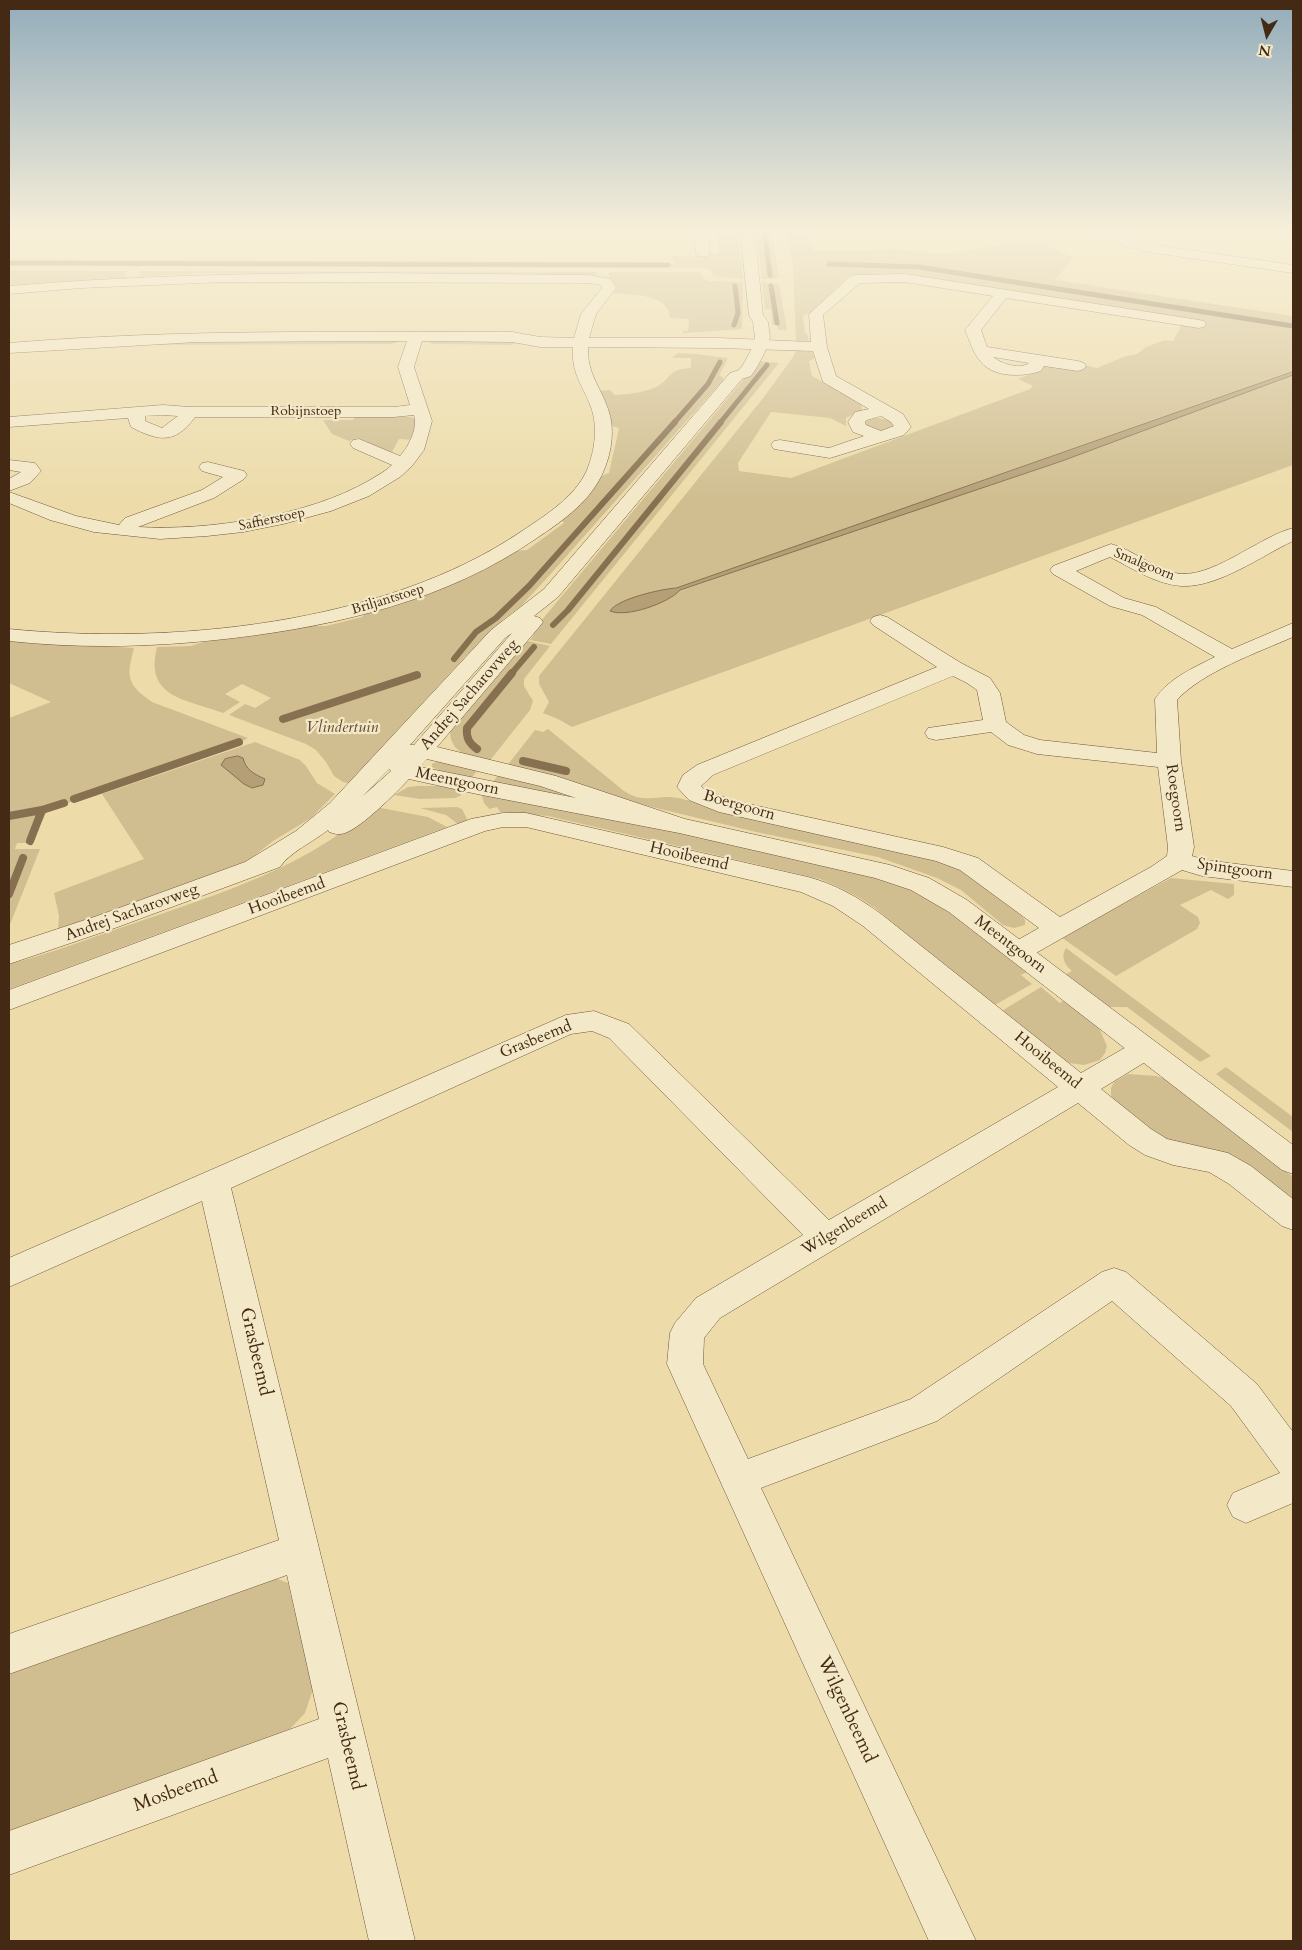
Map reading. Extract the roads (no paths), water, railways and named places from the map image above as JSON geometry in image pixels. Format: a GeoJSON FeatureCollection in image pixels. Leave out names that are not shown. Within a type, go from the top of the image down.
{"type":"FeatureCollection","features":[{"type":"Feature","properties":{"kind":"street","name":"Briljantstoep"},"geometry":{"type":"LineString","coordinates":[[9,635],[55,640],[103,640],[179,637],[262,628],[390,601],[434,586],[472,569],[530,535],[576,499],[591,479],[602,451],[604,432],[601,411],[582,371],[582,342],[586,319]]}},
{"type":"Feature","properties":{"kind":"street","name":"Andrej Sacharovweg"},"geometry":{"type":"LineString","coordinates":[[736,376],[732,372],[748,329],[748,319]]}},
{"type":"Feature","properties":{"kind":"street"},"geometry":{"type":"LineString","coordinates":[[780,445],[830,453],[901,430],[903,425],[897,418],[829,379],[819,347],[816,319]]}},
{"type":"Feature","properties":{"kind":"street"},"geometry":{"type":"LineString","coordinates":[[980,319],[972,330],[988,361],[1012,371],[1031,370],[1038,360],[1078,366]]}},
{"type":"Feature","properties":{"kind":"street"},"geometry":{"type":"LineString","coordinates":[[1166,319],[1199,324]]}},
{"type":"Feature","properties":{"kind":"street","name":"Andrej Sacharovweg"},"geometry":{"type":"LineString","coordinates":[[9,955],[88,929],[254,867],[313,829],[397,763],[498,634],[551,593],[736,376],[745,374],[756,358],[761,344],[763,328],[761,321],[748,329]]}},
{"type":"Feature","properties":{"kind":"street"},"geometry":{"type":"LineString","coordinates":[[9,348],[118,344],[192,346],[414,342],[511,347],[540,342],[582,342],[748,329],[761,344],[819,347]]}},
{"type":"Feature","properties":{"kind":"street","name":"Saffierstoep"},"geometry":{"type":"LineString","coordinates":[[9,497],[78,522],[124,530],[177,533],[238,527],[287,518],[324,508],[359,493],[387,477],[406,462],[419,446],[424,421],[406,367],[414,342]]}},
{"type":"Feature","properties":{"kind":"street"},"geometry":{"type":"LineString","coordinates":[[9,357],[118,344]]}},
{"type":"Feature","properties":{"kind":"street","name":"Robijnstoep"},"geometry":{"type":"LineString","coordinates":[[9,422],[163,410],[190,412],[394,412],[421,409]]}},
{"type":"Feature","properties":{"kind":"street"},"geometry":{"type":"LineString","coordinates":[[880,437],[859,428],[856,422],[861,416],[884,410]]}},
{"type":"Feature","properties":{"kind":"street"},"geometry":{"type":"LineString","coordinates":[[136,412],[137,423],[141,427],[165,434],[182,423],[190,412]]}},
{"type":"Feature","properties":{"kind":"street"},"geometry":{"type":"LineString","coordinates":[[359,444],[394,460],[406,462]]}},
{"type":"Feature","properties":{"kind":"street"},"geometry":{"type":"LineString","coordinates":[[9,465],[28,467],[32,471],[24,479],[9,486]]}},
{"type":"Feature","properties":{"kind":"street"},"geometry":{"type":"LineString","coordinates":[[124,530],[132,522],[208,494],[238,475],[208,467]]}},
{"type":"Feature","properties":{"kind":"street","name":"Smalgoorn"},"geometry":{"type":"LineString","coordinates":[[1231,657],[1149,611],[1117,602],[1060,570],[1111,550],[1164,576],[1181,580],[1197,579],[1264,550],[1279,540],[1293,534]]}},
{"type":"Feature","properties":{"kind":"street","name":"Andrej Sacharovweg"},"geometry":{"type":"LineString","coordinates":[[422,751],[545,608],[551,593]]}},
{"type":"Feature","properties":{"kind":"street"},"geometry":{"type":"LineString","coordinates":[[880,621],[953,668],[984,683],[989,690],[994,724]]}},
{"type":"Feature","properties":{"kind":"street","name":"Roegoorn"},"geometry":{"type":"LineString","coordinates":[[1178,860],[1181,854],[1181,847],[1169,762],[1166,699],[1170,692],[1231,657],[1293,629]]}},
{"type":"Feature","properties":{"kind":"street","name":"Boergoorn"},"geometry":{"type":"LineString","coordinates":[[953,668],[705,770],[691,780],[689,787],[697,795],[728,806],[943,855],[969,864],[1058,929]]}},
{"type":"Feature","properties":{"kind":"street"},"geometry":{"type":"LineString","coordinates":[[936,733],[994,724],[1016,740],[1037,746],[1169,762]]}},
{"type":"Feature","properties":{"kind":"street","name":"Meentgoorn"},"geometry":{"type":"LineString","coordinates":[[397,763],[422,751],[548,781],[680,824]]}},
{"type":"Feature","properties":{"kind":"street","name":"Meentgoorn"},"geometry":{"type":"LineString","coordinates":[[397,763],[476,787],[680,824],[881,871],[920,884],[958,906],[1019,951],[1293,1162]]}},
{"type":"Feature","properties":{"kind":"street","name":"Hooibeemd"},"geometry":{"type":"LineString","coordinates":[[9,1000],[480,824],[503,820],[526,820],[808,885],[832,894],[851,904],[872,920],[1140,1137],[1156,1147],[1173,1153],[1217,1161],[1240,1175],[1293,1217]]}},
{"type":"Feature","properties":{"kind":"street"},"geometry":{"type":"LineString","coordinates":[[1019,951],[1160,873],[1178,860]]}},
{"type":"Feature","properties":{"kind":"street","name":"Spintgoorn"},"geometry":{"type":"LineString","coordinates":[[1178,860],[1202,868],[1293,879]]}},
{"type":"Feature","properties":{"kind":"street","name":"Grasbeemd"},"geometry":{"type":"LineString","coordinates":[[9,1272],[566,1025],[594,1021],[619,1031],[826,1238]]}},
{"type":"Feature","properties":{"kind":"street","name":"Wilgenbeemd"},"geometry":{"type":"LineString","coordinates":[[953,1941],[684,1364],[687,1333],[708,1308],[1145,1049]]}},
{"type":"Feature","properties":{"kind":"street","name":"Grasbeemd"},"geometry":{"type":"LineString","coordinates":[[214,1182],[392,1941]]}},
{"type":"Feature","properties":{"kind":"street"},"geometry":{"type":"LineString","coordinates":[[739,1479],[924,1410],[1114,1282],[1244,1395],[1293,1461]]}},
{"type":"Feature","properties":{"kind":"street"},"geometry":{"type":"LineString","coordinates":[[1246,1505],[1293,1485]]}},
{"type":"Feature","properties":{"kind":"street"},"geometry":{"type":"LineString","coordinates":[[9,1654],[302,1551]]}},
{"type":"Feature","properties":{"kind":"street","name":"Mosbeemd"},"geometry":{"type":"LineString","coordinates":[[9,1853],[343,1731]]}},
{"type":"Feature","properties":{"kind":"waterway"},"geometry":{"type":"LineString","coordinates":[[734,325],[736,319]]}},
{"type":"Feature","properties":{"kind":"waterway"},"geometry":{"type":"LineString","coordinates":[[776,319],[777,323]]}},
{"type":"Feature","properties":{"kind":"waterway"},"geometry":{"type":"LineString","coordinates":[[1249,319],[1293,326]]}},
{"type":"Feature","properties":{"kind":"waterway"},"geometry":{"type":"LineString","coordinates":[[674,423],[708,384],[720,362]]}},
{"type":"Feature","properties":{"kind":"waterway"},"geometry":{"type":"LineString","coordinates":[[720,423],[767,365]]}},
{"type":"Feature","properties":{"kind":"waterway"},"geometry":{"type":"LineString","coordinates":[[454,659],[476,632],[496,618],[529,586],[675,422]]}},
{"type":"Feature","properties":{"kind":"waterway"},"geometry":{"type":"LineString","coordinates":[[553,625],[568,610],[721,422]]}},
{"type":"Feature","properties":{"kind":"waterway"},"geometry":{"type":"LineString","coordinates":[[511,674],[534,647]]}},
{"type":"Feature","properties":{"kind":"waterway"},"geometry":{"type":"LineString","coordinates":[[477,749],[469,740],[467,728],[512,673]]}},
{"type":"Feature","properties":{"kind":"waterway"},"geometry":{"type":"LineString","coordinates":[[283,719],[417,675]]}},
{"type":"Feature","properties":{"kind":"waterway"},"geometry":{"type":"LineString","coordinates":[[74,799],[239,742]]}},
{"type":"Feature","properties":{"kind":"waterway"},"geometry":{"type":"LineString","coordinates":[[523,761],[566,771]]}},
{"type":"Feature","properties":{"kind":"waterway"},"geometry":{"type":"LineString","coordinates":[[42,810],[64,803]]}},
{"type":"Feature","properties":{"kind":"waterway"},"geometry":{"type":"LineString","coordinates":[[9,816],[42,810]]}},
{"type":"Feature","properties":{"kind":"waterway"},"geometry":{"type":"LineString","coordinates":[[30,841],[42,810]]}},
{"type":"Feature","properties":{"kind":"waterway"},"geometry":{"type":"LineString","coordinates":[[9,894],[23,858]]}},
{"type":"Feature","properties":{"kind":"park label","name":"Vlindertuin"},"geometry":{"type":"Point","coordinates":[342,728]}}]}
